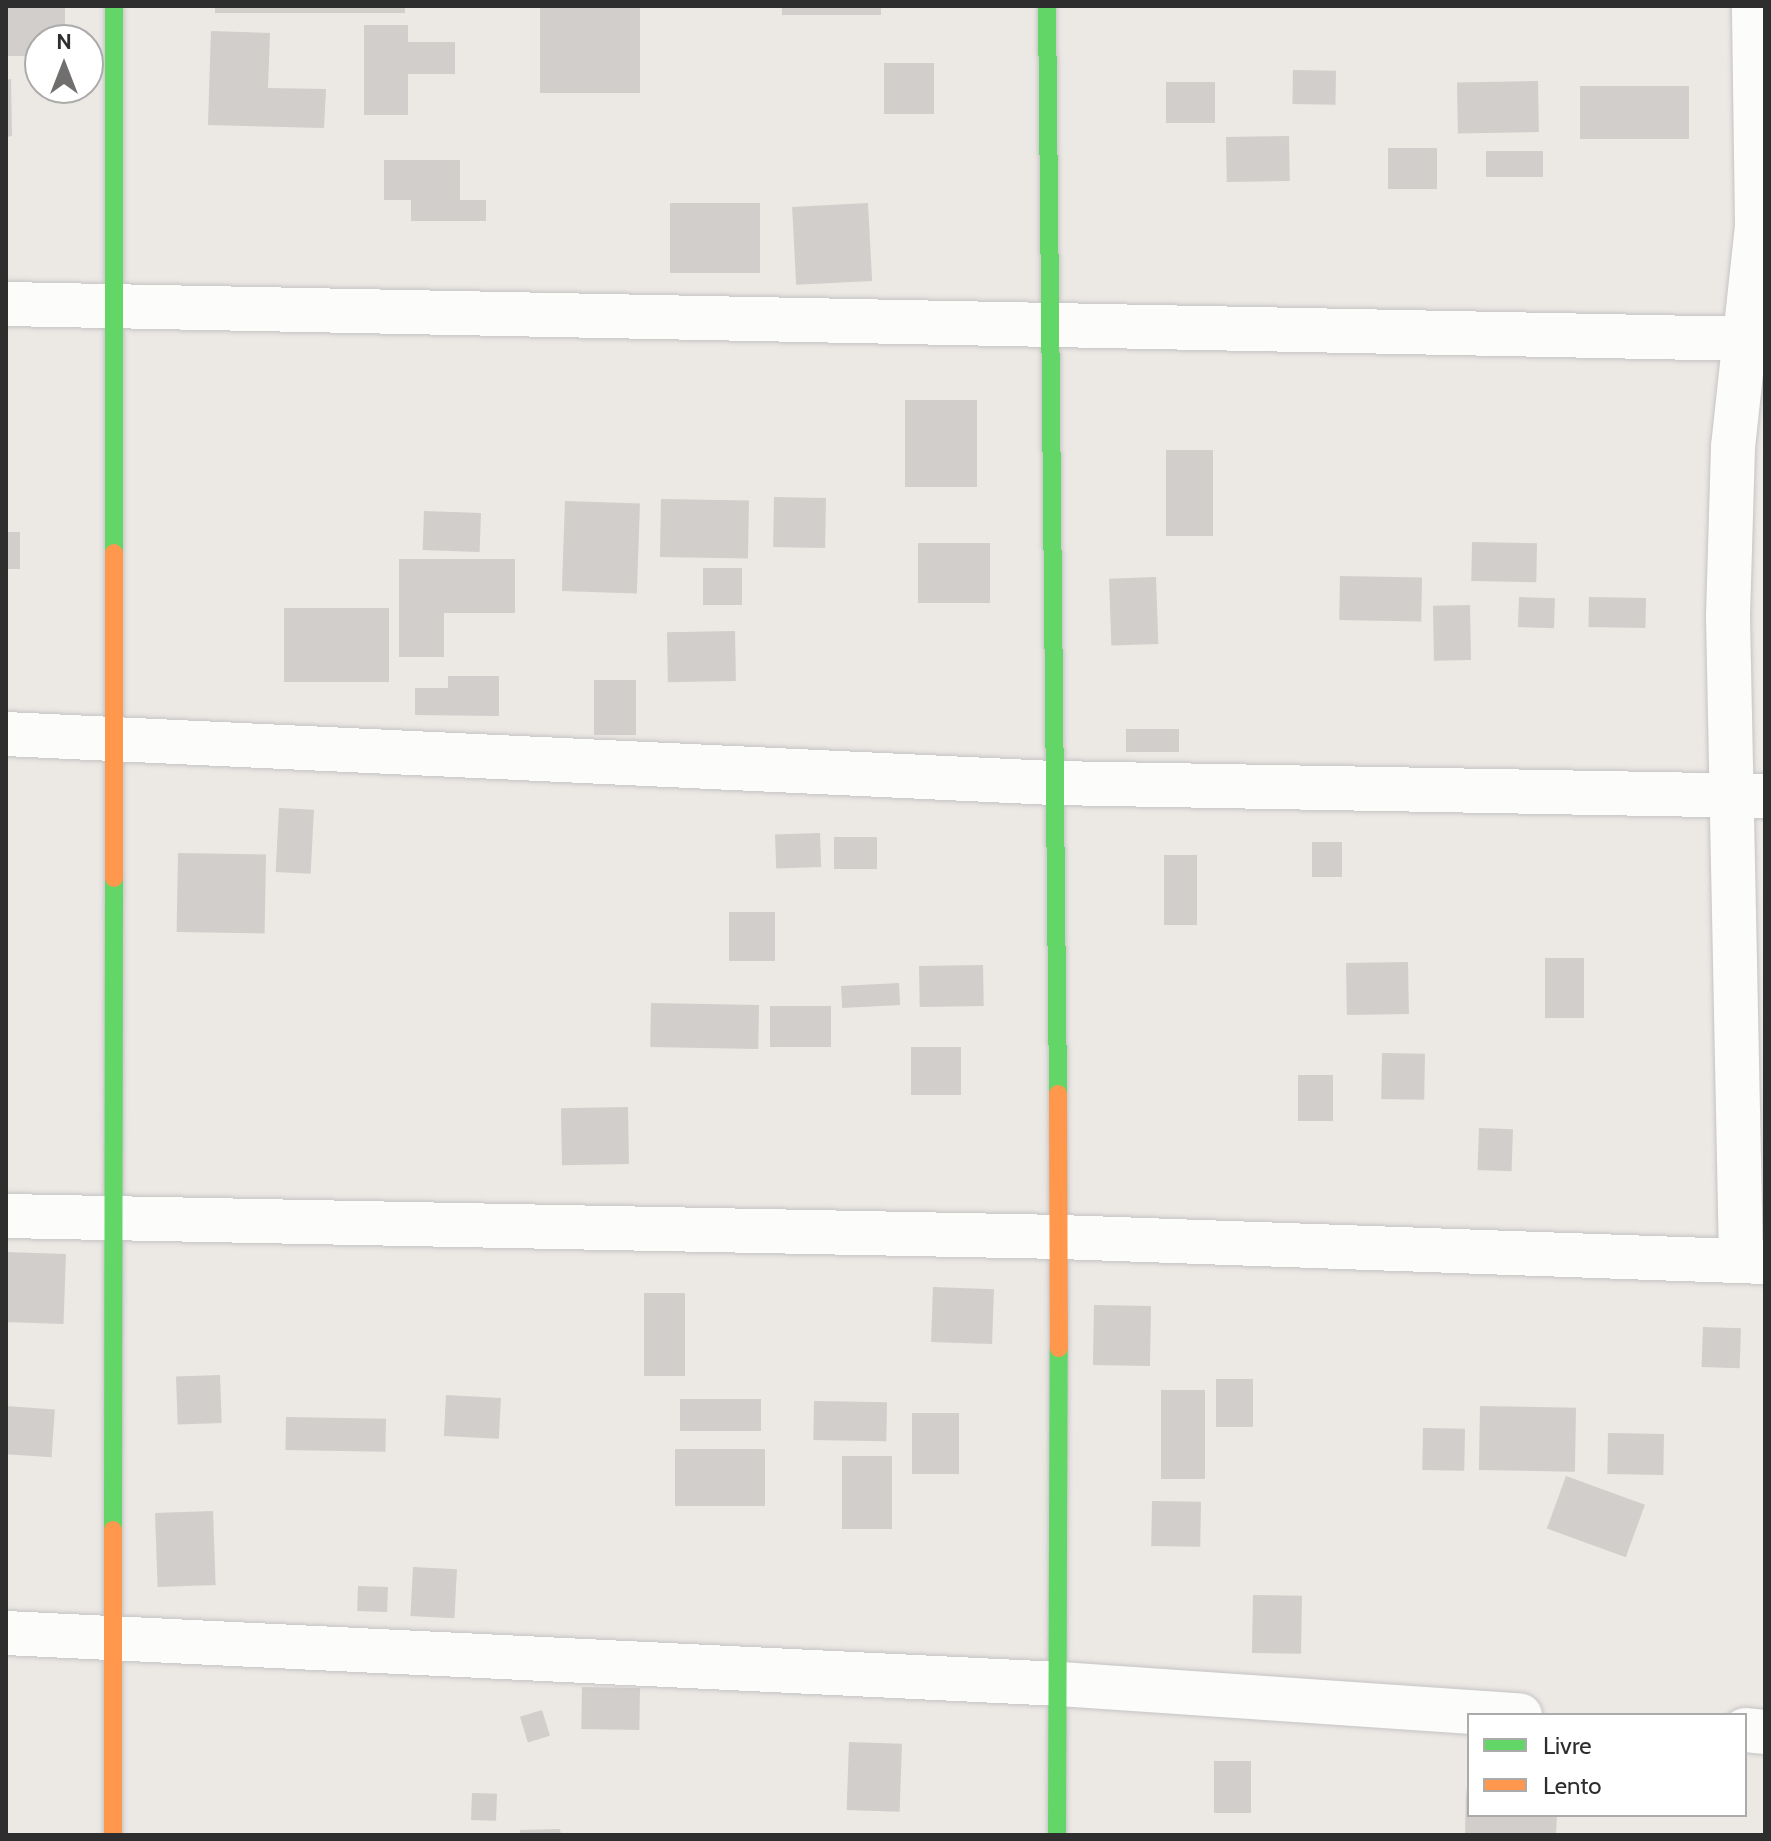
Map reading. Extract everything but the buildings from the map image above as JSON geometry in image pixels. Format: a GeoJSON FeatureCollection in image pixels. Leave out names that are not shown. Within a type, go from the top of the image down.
{"type":"FeatureCollection","features":[{"type":"Feature","properties":{"kind":"street"},"geometry":{"type":"LineString","coordinates":[[113,1835],[111,1634],[117,1219],[112,309],[114,6]]}},
{"type":"Feature","properties":{"kind":"street"},"geometry":{"type":"LineString","coordinates":[[1047,6],[1047,330],[1060,1237],[1057,1835]]}},
{"type":"Feature","properties":{"kind":"street"},"geometry":{"type":"LineString","coordinates":[[6,1216],[1060,1237],[1753,1260],[1748,796],[1733,462],[1749,339],[1757,226],[1754,6]]}},
{"type":"Feature","properties":{"kind":"street"},"geometry":{"type":"LineString","coordinates":[[6,304],[1047,330],[1749,339]]}},
{"type":"Feature","properties":{"kind":"street"},"geometry":{"type":"LineString","coordinates":[[6,734],[1054,783],[1748,796]]}},
{"type":"Feature","properties":{"kind":"street"},"geometry":{"type":"LineString","coordinates":[[6,1633],[111,1634],[1060,1684],[1490,1713]]}},
{"type":"Feature","properties":{"kind":"traffic: fast"},"geometry":{"type":"LineString","coordinates":[[114,6],[114,553]]}},
{"type":"Feature","properties":{"kind":"traffic: fast"},"geometry":{"type":"LineString","coordinates":[[1047,6],[1058,1094]]}},
{"type":"Feature","properties":{"kind":"traffic: fast"},"geometry":{"type":"LineString","coordinates":[[113,1530],[114,878]]}},
{"type":"Feature","properties":{"kind":"traffic: fast"},"geometry":{"type":"LineString","coordinates":[[1057,1835],[1059,1348]]}},
{"type":"Feature","properties":{"kind":"traffic: slow"},"geometry":{"type":"LineString","coordinates":[[114,553],[114,878]]}},
{"type":"Feature","properties":{"kind":"traffic: slow"},"geometry":{"type":"LineString","coordinates":[[1058,1094],[1059,1348]]}},
{"type":"Feature","properties":{"kind":"traffic: slow"},"geometry":{"type":"LineString","coordinates":[[113,1530],[113,1835]]}}]}
